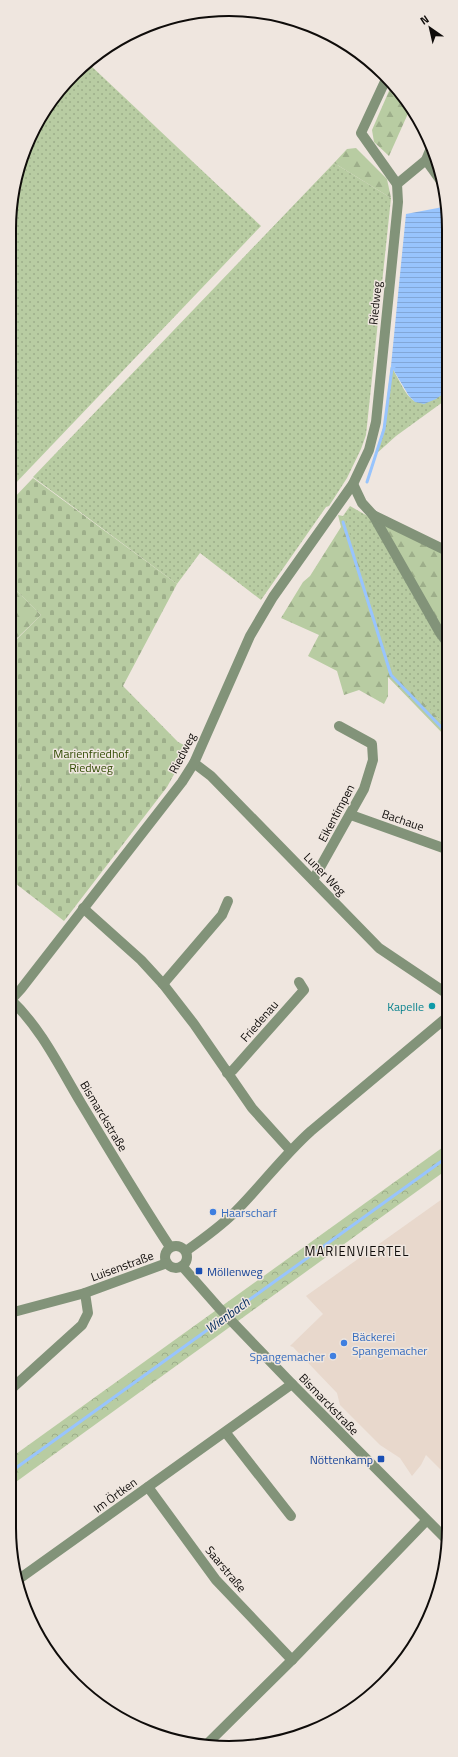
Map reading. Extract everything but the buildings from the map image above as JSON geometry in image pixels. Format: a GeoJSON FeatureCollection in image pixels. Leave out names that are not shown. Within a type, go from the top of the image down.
{"type":"FeatureCollection","features":[{"type":"Feature","properties":{"kind":"street"},"geometry":{"type":"LineString","coordinates":[[384,83],[361,133],[397,184],[426,160],[428,154]]}},
{"type":"Feature","properties":{"kind":"street"},"geometry":{"type":"LineString","coordinates":[[426,160],[434,172]]}},
{"type":"Feature","properties":{"kind":"street","name":"Riedweg"},"geometry":{"type":"LineString","coordinates":[[16,994],[182,782],[194,763],[250,636],[273,597],[353,484],[369,450],[376,422],[398,202],[397,184]]}},
{"type":"Feature","properties":{"kind":"street"},"geometry":{"type":"LineString","coordinates":[[353,484],[362,503],[373,515],[442,636]]}},
{"type":"Feature","properties":{"kind":"street"},"geometry":{"type":"LineString","coordinates":[[344,497],[362,503]]}},
{"type":"Feature","properties":{"kind":"street"},"geometry":{"type":"LineString","coordinates":[[373,515],[442,549]]}},
{"type":"Feature","properties":{"kind":"street","name":"Eikentimpen"},"geometry":{"type":"LineString","coordinates":[[313,880],[364,790],[373,760],[372,744],[339,726]]}},
{"type":"Feature","properties":{"kind":"street","name":"Luner Weg"},"geometry":{"type":"LineString","coordinates":[[194,763],[211,776],[379,948],[442,990]]}},
{"type":"Feature","properties":{"kind":"street","name":"Bachaue"},"geometry":{"type":"LineString","coordinates":[[351,815],[442,848]]}},
{"type":"Feature","properties":{"kind":"street"},"geometry":{"type":"LineString","coordinates":[[163,984],[222,914],[228,901]]}},
{"type":"Feature","properties":{"kind":"street"},"geometry":{"type":"LineString","coordinates":[[83,908],[141,960],[163,984],[194,1024],[252,1108],[290,1150]]}},
{"type":"Feature","properties":{"kind":"street","name":"Friedenau"},"geometry":{"type":"LineString","coordinates":[[227,1073],[234,1070],[304,990],[299,982]]}},
{"type":"Feature","properties":{"kind":"street","name":"Bismarckstraße"},"geometry":{"type":"LineString","coordinates":[[16,1006],[34,1026],[50,1050],[137,1196],[170,1247]]}},
{"type":"Feature","properties":{"kind":"street"},"geometry":{"type":"LineString","coordinates":[[186,1251],[217,1228],[235,1212],[290,1150],[311,1131],[442,1021]]}},
{"type":"Feature","properties":{"kind":"street"},"geometry":{"type":"LineString","coordinates":[[179,1246],[186,1251],[188,1259],[182,1266],[174,1268],[167,1263],[166,1254],[170,1247],[179,1246]]}},
{"type":"Feature","properties":{"kind":"street","name":"Luisenstraße"},"geometry":{"type":"LineString","coordinates":[[16,1312],[85,1293],[167,1263]]}},
{"type":"Feature","properties":{"kind":"street","name":"Bismarckstraße"},"geometry":{"type":"LineString","coordinates":[[182,1266],[219,1308],[292,1384],[426,1521],[442,1535]]}},
{"type":"Feature","properties":{"kind":"street","name":"Luisenstraße"},"geometry":{"type":"LineString","coordinates":[[16,1385],[82,1325],[88,1312],[85,1293]]}},
{"type":"Feature","properties":{"kind":"street","name":"Im Örtken"},"geometry":{"type":"LineString","coordinates":[[22,1577],[226,1433],[292,1384]]}},
{"type":"Feature","properties":{"kind":"street"},"geometry":{"type":"LineString","coordinates":[[226,1433],[291,1516]]}},
{"type":"Feature","properties":{"kind":"street","name":"Saarstraße"},"geometry":{"type":"LineString","coordinates":[[148,1487],[216,1580],[292,1660]]}},
{"type":"Feature","properties":{"kind":"street"},"geometry":{"type":"LineString","coordinates":[[211,1740],[292,1660],[426,1521]]}},
{"type":"Feature","properties":{"kind":"shaded area"},"geometry":{"type":"Polygon","coordinates":[[[442,1199],[442,1471],[426,1455],[421,1465],[412,1476],[400,1458],[380,1445],[340,1405],[337,1393],[293,1347],[290,1346],[323,1314],[306,1296],[442,1199]]]}},
{"type":"Feature","properties":{"kind":"green space"},"geometry":{"type":"Polygon","coordinates":[[[92,67],[261,226],[16,483],[16,215],[20,187],[27,161],[38,135],[60,99],[78,78],[92,67]]]}},
{"type":"Feature","properties":{"kind":"green space"},"geometry":{"type":"Polygon","coordinates":[[[390,90],[408,114],[389,156],[374,142],[372,130],[390,90]]]}},
{"type":"Feature","properties":{"kind":"green space"},"geometry":{"type":"Polygon","coordinates":[[[356,148],[387,179],[391,198],[334,163],[347,149],[356,148]]]}},
{"type":"Feature","properties":{"kind":"green space"},"geometry":{"type":"Polygon","coordinates":[[[334,163],[391,198],[366,435],[361,449],[347,478],[329,506],[326,507],[261,600],[200,553],[177,584],[33,477],[334,163]]]}},
{"type":"Feature","properties":{"kind":"green space"},"geometry":{"type":"Polygon","coordinates":[[[391,366],[407,394],[412,399],[418,402],[425,402],[435,399],[442,394],[442,403],[396,436],[376,454],[384,424],[391,366]]]}},
{"type":"Feature","properties":{"kind":"green space","name":"Marienfriedhof Riedweg"},"geometry":{"type":"Polygon","coordinates":[[[33,478],[177,584],[123,686],[178,742],[184,745],[191,744],[167,787],[64,921],[16,884],[16,798],[21,786],[16,778],[16,640],[41,615],[16,590],[16,496],[33,478]]]}},
{"type":"Feature","properties":{"kind":"green space"},"geometry":{"type":"Polygon","coordinates":[[[350,506],[371,518],[442,639],[442,722],[394,673],[343,516],[350,506]]]}},
{"type":"Feature","properties":{"kind":"green space"},"geometry":{"type":"Polygon","coordinates":[[[338,515],[343,516],[346,522],[394,672],[442,722],[442,733],[388,677],[388,696],[384,704],[359,690],[344,695],[337,671],[308,656],[319,635],[281,618],[303,582],[310,576],[341,527],[338,515]]]}},
{"type":"Feature","properties":{"kind":"green space"},"geometry":{"type":"Polygon","coordinates":[[[381,523],[442,552],[442,631],[381,523]]]}},
{"type":"Feature","properties":{"kind":"green space"},"geometry":{"type":"Polygon","coordinates":[[[16,590],[41,615],[16,639],[16,590]]]}},
{"type":"Feature","properties":{"kind":"green space"},"geometry":{"type":"Polygon","coordinates":[[[16,778],[21,786],[16,798],[16,778]]]}},
{"type":"Feature","properties":{"kind":"green space"},"geometry":{"type":"Polygon","coordinates":[[[442,1148],[442,1173],[16,1482],[16,1454],[442,1148]]]}},
{"type":"Feature","properties":{"kind":"water"},"geometry":{"type":"Polygon","coordinates":[[[441,207],[442,215],[442,395],[424,404],[415,402],[409,396],[391,366],[406,214],[441,207]]]}},
{"type":"Feature","properties":{"kind":"waterway"},"geometry":{"type":"LineString","coordinates":[[367,482],[384,429],[392,368],[395,366]]}},
{"type":"Feature","properties":{"kind":"waterway"},"geometry":{"type":"LineString","coordinates":[[343,522],[391,675],[442,728]]}},
{"type":"Feature","properties":{"kind":"waterway","name":"Wienbach"},"geometry":{"type":"LineString","coordinates":[[16,1468],[442,1161]]}},
{"type":"Feature","properties":{"kind":"place","name":"Kapelle"},"geometry":{"type":"Point","coordinates":[432,1006]}},
{"type":"Feature","properties":{"kind":"place","name":"Haarscharf"},"geometry":{"type":"Point","coordinates":[213,1212]}},
{"type":"Feature","properties":{"kind":"place","name":"Möllenweg"},"geometry":{"type":"Point","coordinates":[199,1271]}},
{"type":"Feature","properties":{"kind":"place","name":"Bäckerei Spangemacher"},"geometry":{"type":"Point","coordinates":[344,1343]}},
{"type":"Feature","properties":{"kind":"place","name":"Spangemacher"},"geometry":{"type":"Point","coordinates":[333,1356]}},
{"type":"Feature","properties":{"kind":"place","name":"Nöttenkamp"},"geometry":{"type":"Point","coordinates":[381,1459]}},
{"type":"Feature","properties":{"kind":"district","name":"MARIENVIERTEL"},"geometry":{"type":"Point","coordinates":[357,1251]}}]}
